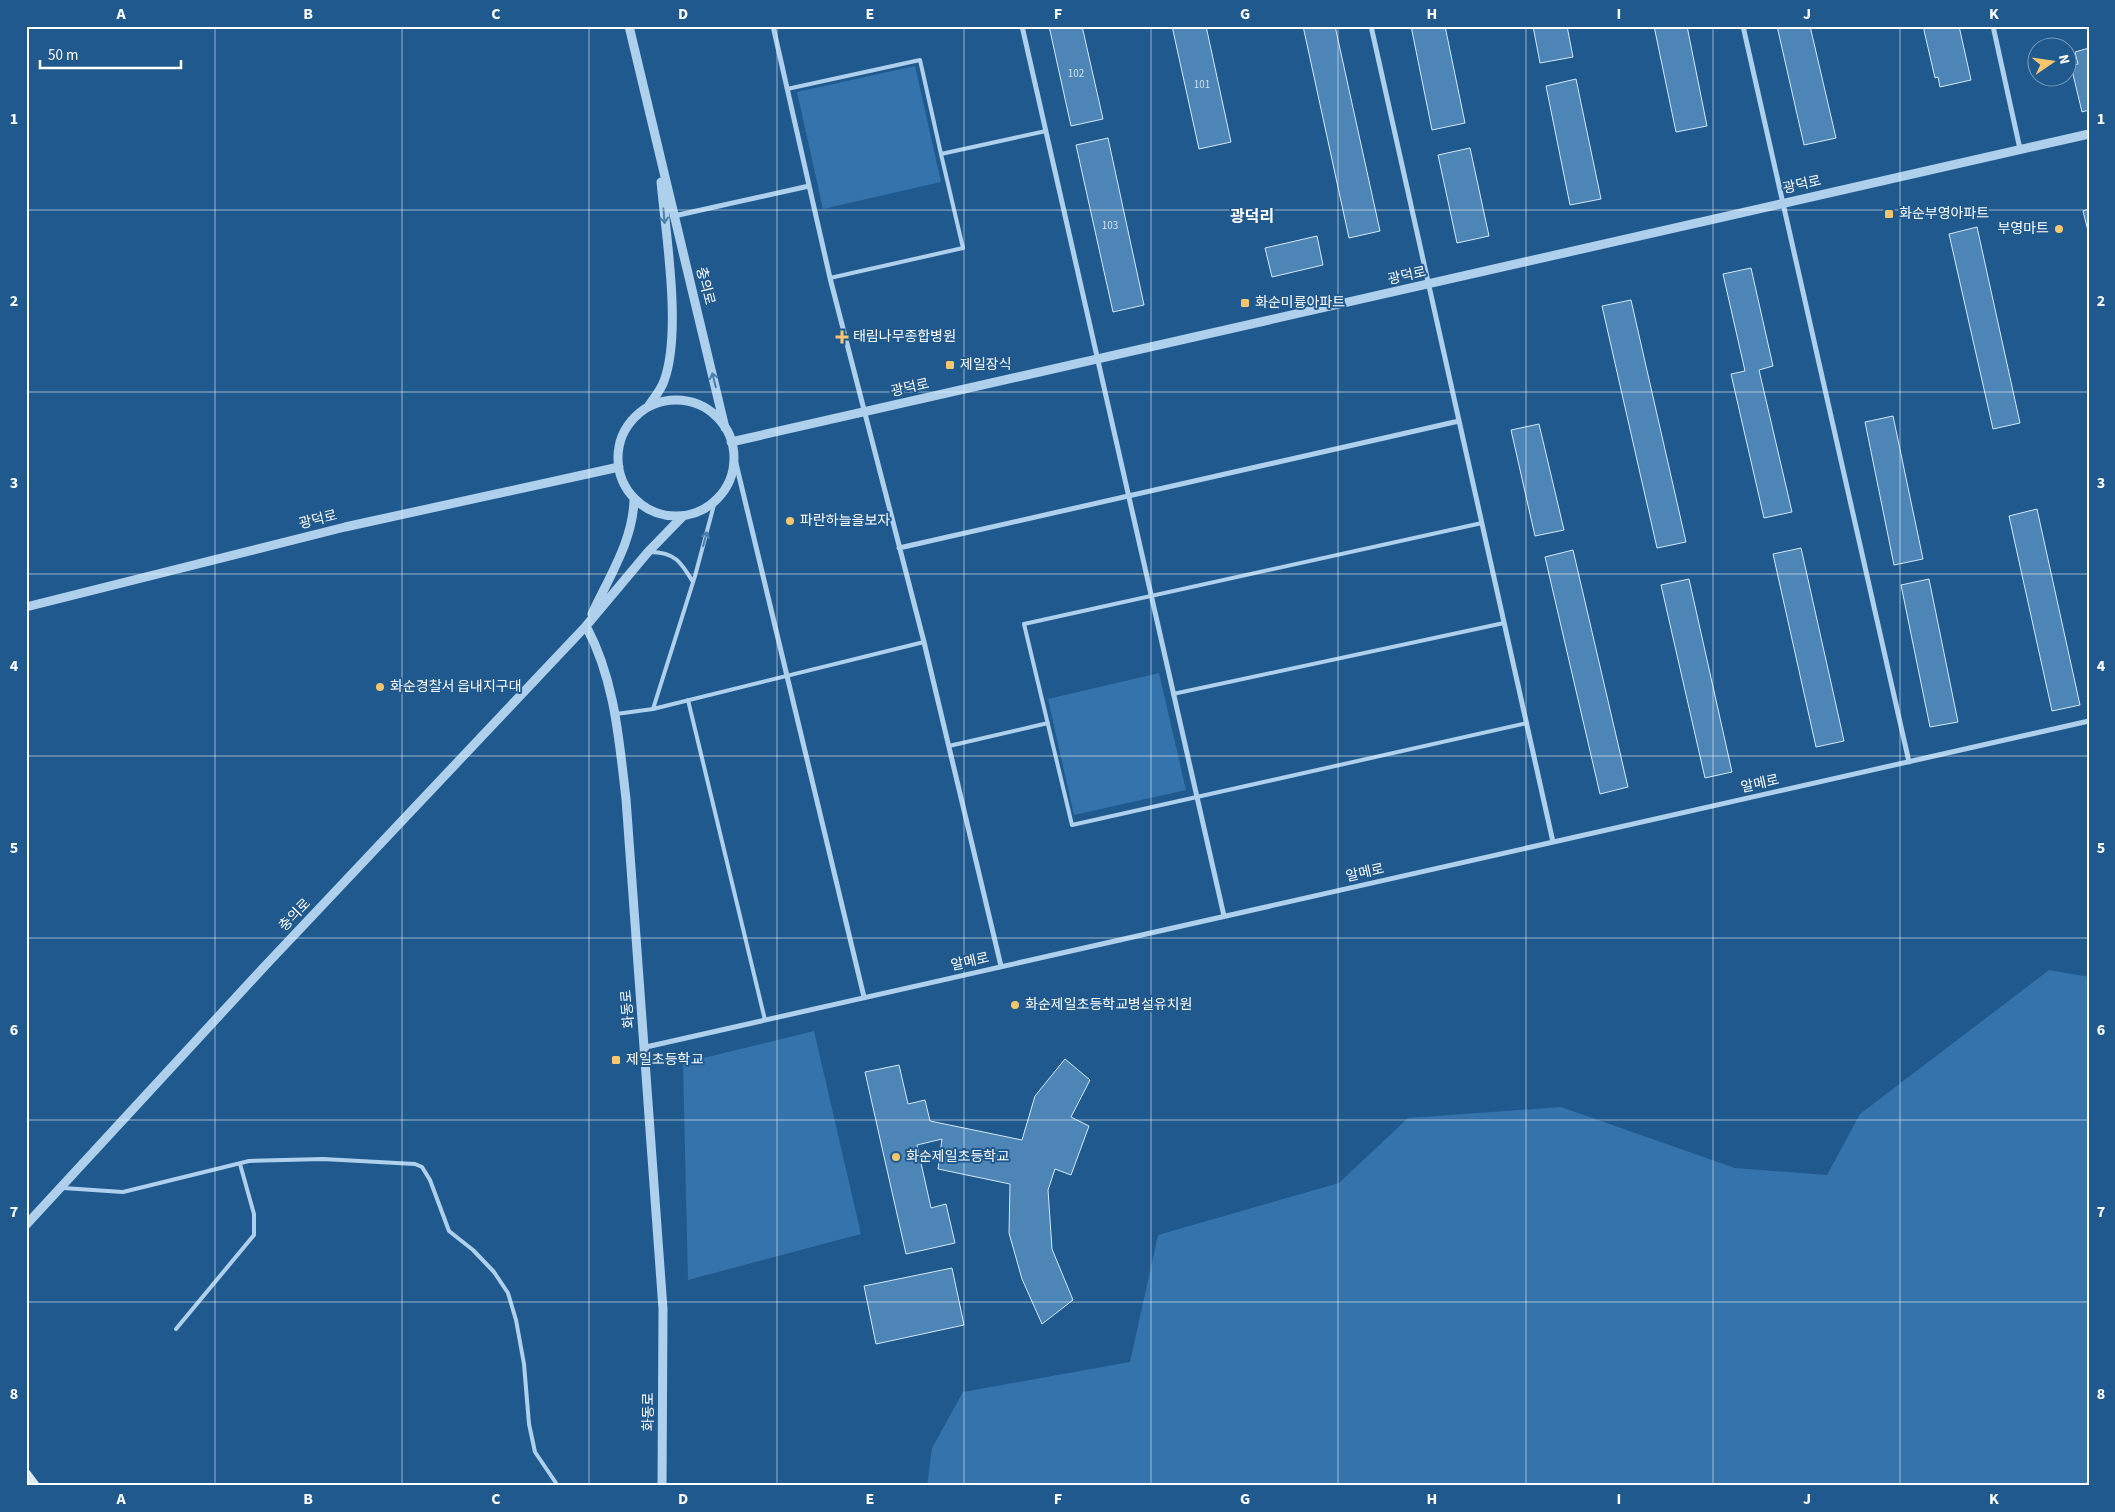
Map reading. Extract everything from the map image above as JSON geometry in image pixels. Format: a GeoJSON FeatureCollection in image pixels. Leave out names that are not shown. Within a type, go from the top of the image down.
{"type":"FeatureCollection","features":[{"type":"Feature","properties":{"kind":"main road"},"geometry":{"type":"LineString","coordinates":[[26,1474],[35,1486]]}},
{"type":"Feature","properties":{"kind":"street","name":"충의로"},"geometry":{"type":"LineString","coordinates":[[629,26],[725,428]]}},
{"type":"Feature","properties":{"kind":"street"},"geometry":{"type":"LineString","coordinates":[[773,26],[830,278],[863,413],[924,642],[1001,966]]}},
{"type":"Feature","properties":{"kind":"street"},"geometry":{"type":"LineString","coordinates":[[1022,26],[1224,916]]}},
{"type":"Feature","properties":{"kind":"street"},"geometry":{"type":"LineString","coordinates":[[1370,26],[1553,842]]}},
{"type":"Feature","properties":{"kind":"street"},"geometry":{"type":"LineString","coordinates":[[1744,26],[1908,762]]}},
{"type":"Feature","properties":{"kind":"street"},"geometry":{"type":"LineString","coordinates":[[1993,26],[2020,149]]}},
{"type":"Feature","properties":{"kind":"street","name":"광덕로"},"geometry":{"type":"LineString","coordinates":[[731,442],[2089,134]]}},
{"type":"Feature","properties":{"kind":"street","name":"충의로"},"geometry":{"type":"LineString","coordinates":[[648,407],[664,382],[670,352],[672,320],[658,150]]}},
{"type":"Feature","properties":{"kind":"street"},"geometry":{"type":"LineString","coordinates":[[674,216],[809,186]]}},
{"type":"Feature","properties":{"kind":"street"},"geometry":{"type":"LineString","coordinates":[[734,455],[732,472],[726,488],[715,501],[702,510],[683,516],[667,516],[649,510],[634,498],[624,484],[619,467],[619,449],[624,432],[634,418],[648,407],[664,401],[682,400],[699,405],[714,414],[725,428],[731,442],[864,998]]}},
{"type":"Feature","properties":{"kind":"street"},"geometry":{"type":"LineString","coordinates":[[899,548],[1459,421]]}},
{"type":"Feature","properties":{"kind":"street","name":"광덕로"},"geometry":{"type":"LineString","coordinates":[[26,607],[346,527],[619,467]]}},
{"type":"Feature","properties":{"kind":"street","name":"충의로"},"geometry":{"type":"LineString","coordinates":[[586,626],[626,541],[634,516],[634,498]]}},
{"type":"Feature","properties":{"kind":"street","name":"충의로"},"geometry":{"type":"LineString","coordinates":[[26,1225],[264,967],[586,626],[648,552],[683,516]]}},
{"type":"Feature","properties":{"kind":"street","name":"화동로"},"geometry":{"type":"LineString","coordinates":[[586,626],[597,646],[616,714],[626,799],[646,1046],[663,1308],[662,1486]]}},
{"type":"Feature","properties":{"kind":"street","name":"알메로"},"geometry":{"type":"LineString","coordinates":[[646,1046],[2089,721]]}},
{"type":"Feature","properties":{"kind":"lane"},"geometry":{"type":"LineString","coordinates":[[787,89],[920,60],[964,248],[830,278]]}},
{"type":"Feature","properties":{"kind":"lane"},"geometry":{"type":"LineString","coordinates":[[941,154],[1046,131]]}},
{"type":"Feature","properties":{"kind":"lane"},"geometry":{"type":"LineString","coordinates":[[653,708],[695,576],[715,501]]}},
{"type":"Feature","properties":{"kind":"lane"},"geometry":{"type":"LineString","coordinates":[[1482,523],[1024,624],[1072,825],[1526,723]]}},
{"type":"Feature","properties":{"kind":"lane"},"geometry":{"type":"LineString","coordinates":[[648,552],[662,552],[672,556],[682,563],[693,582]]}},
{"type":"Feature","properties":{"kind":"lane"},"geometry":{"type":"LineString","coordinates":[[1173,694],[1504,623]]}},
{"type":"Feature","properties":{"kind":"lane"},"geometry":{"type":"LineString","coordinates":[[616,714],[688,700],[924,642]]}},
{"type":"Feature","properties":{"kind":"lane"},"geometry":{"type":"LineString","coordinates":[[688,700],[765,1020]]}},
{"type":"Feature","properties":{"kind":"lane"},"geometry":{"type":"LineString","coordinates":[[949,746],[1048,723]]}},
{"type":"Feature","properties":{"kind":"lane"},"geometry":{"type":"LineString","coordinates":[[60,1188],[123,1192],[250,1162],[323,1160],[415,1164],[422,1167],[430,1180],[449,1231],[473,1250],[494,1272],[508,1293],[516,1320],[524,1364],[529,1424],[535,1452],[558,1486]]}},
{"type":"Feature","properties":{"kind":"lane"},"geometry":{"type":"LineString","coordinates":[[176,1329],[254,1235],[254,1214],[240,1164]]}},
{"type":"Feature","properties":{"kind":"shaded area"},"geometry":{"type":"Polygon","coordinates":[[[915,66],[941,182],[823,209],[797,92],[915,66]]]}},
{"type":"Feature","properties":{"kind":"shaded area"},"geometry":{"type":"Polygon","coordinates":[[[1159,673],[1186,790],[1074,815],[1048,699],[1159,673]]]}},
{"type":"Feature","properties":{"kind":"shaded area"},"geometry":{"type":"Polygon","coordinates":[[[2049,970],[2089,977],[2089,1486],[1146,1486],[1101,1483],[1095,1486],[927,1486],[932,1448],[963,1392],[1130,1362],[1158,1235],[1339,1183],[1408,1118],[1561,1107],[1735,1168],[1827,1175],[1860,1114],[2049,970]]]}},
{"type":"Feature","properties":{"kind":"shaded area"},"geometry":{"type":"Polygon","coordinates":[[[814,1031],[861,1234],[688,1280],[683,1063],[814,1031]]]}},
{"type":"Feature","properties":{"kind":"building"},"geometry":{"type":"Polygon","coordinates":[[[1049,26],[1082,26],[1103,119],[1071,126],[1049,26]]]}},
{"type":"Feature","properties":{"kind":"building"},"geometry":{"type":"Polygon","coordinates":[[[1172,26],[1206,26],[1231,142],[1199,149],[1172,26]]]}},
{"type":"Feature","properties":{"kind":"building"},"geometry":{"type":"Polygon","coordinates":[[[1303,26],[1335,26],[1380,231],[1349,238],[1303,26]]]}},
{"type":"Feature","properties":{"kind":"building"},"geometry":{"type":"Polygon","coordinates":[[[1411,26],[1445,26],[1465,123],[1432,130],[1411,26]]]}},
{"type":"Feature","properties":{"kind":"building"},"geometry":{"type":"Polygon","coordinates":[[[1533,26],[1567,26],[1573,57],[1540,63],[1533,26]]]}},
{"type":"Feature","properties":{"kind":"building"},"geometry":{"type":"Polygon","coordinates":[[[1654,26],[1687,26],[1707,126],[1676,132],[1654,26]]]}},
{"type":"Feature","properties":{"kind":"building"},"geometry":{"type":"Polygon","coordinates":[[[1777,26],[1810,26],[1836,138],[1804,145],[1777,26]]]}},
{"type":"Feature","properties":{"kind":"building"},"geometry":{"type":"Polygon","coordinates":[[[1923,26],[1959,26],[1971,80],[1940,87],[1938,77],[1935,78],[1923,26]]]}},
{"type":"Feature","properties":{"kind":"building"},"geometry":{"type":"Polygon","coordinates":[[[2089,48],[2089,110],[2082,112],[2076,88],[2078,88],[2078,51],[2089,48]]]}},
{"type":"Feature","properties":{"kind":"building"},"geometry":{"type":"Polygon","coordinates":[[[1576,79],[1601,199],[1570,205],[1546,86],[1576,79]]]}},
{"type":"Feature","properties":{"kind":"building"},"geometry":{"type":"Polygon","coordinates":[[[1108,138],[1144,305],[1113,312],[1076,145],[1108,138]]]}},
{"type":"Feature","properties":{"kind":"building"},"geometry":{"type":"Polygon","coordinates":[[[1470,148],[1489,236],[1457,243],[1438,155],[1470,148]]]}},
{"type":"Feature","properties":{"kind":"building"},"geometry":{"type":"Polygon","coordinates":[[[2089,209],[2089,235],[2083,211],[2089,209]]]}},
{"type":"Feature","properties":{"kind":"building"},"geometry":{"type":"Polygon","coordinates":[[[1977,227],[2020,423],[1993,429],[1949,234],[1977,227]]]}},
{"type":"Feature","properties":{"kind":"building"},"geometry":{"type":"Polygon","coordinates":[[[1317,236],[1323,265],[1272,277],[1265,248],[1317,236]]]}},
{"type":"Feature","properties":{"kind":"building"},"geometry":{"type":"Polygon","coordinates":[[[1751,268],[1773,366],[1759,370],[1792,512],[1764,518],[1731,374],[1745,371],[1723,274],[1751,268]]]}},
{"type":"Feature","properties":{"kind":"building"},"geometry":{"type":"Polygon","coordinates":[[[1631,300],[1686,542],[1657,548],[1602,306],[1631,300]]]}},
{"type":"Feature","properties":{"kind":"building"},"geometry":{"type":"Polygon","coordinates":[[[1893,416],[1923,559],[1894,565],[1865,422],[1893,416]]]}},
{"type":"Feature","properties":{"kind":"building"},"geometry":{"type":"Polygon","coordinates":[[[1539,424],[1564,530],[1535,536],[1511,430],[1539,424]]]}},
{"type":"Feature","properties":{"kind":"building"},"geometry":{"type":"Polygon","coordinates":[[[2037,509],[2080,705],[2052,711],[2009,516],[2037,509]]]}},
{"type":"Feature","properties":{"kind":"building"},"geometry":{"type":"Polygon","coordinates":[[[1801,548],[1844,741],[1816,747],[1773,554],[1801,548]]]}},
{"type":"Feature","properties":{"kind":"building"},"geometry":{"type":"Polygon","coordinates":[[[1573,550],[1628,787],[1600,794],[1545,557],[1573,550]]]}},
{"type":"Feature","properties":{"kind":"building"},"geometry":{"type":"Polygon","coordinates":[[[1689,579],[1732,772],[1705,778],[1661,585],[1689,579]]]}},
{"type":"Feature","properties":{"kind":"building"},"geometry":{"type":"Polygon","coordinates":[[[1929,579],[1958,722],[1930,727],[1901,585],[1929,579]]]}},
{"type":"Feature","properties":{"kind":"building"},"geometry":{"type":"Polygon","coordinates":[[[1065,1059],[1090,1080],[1071,1117],[1089,1126],[1071,1175],[1055,1169],[1048,1190],[1052,1249],[1073,1300],[1042,1324],[1022,1279],[1009,1233],[1010,1184],[938,1169],[942,1139],[917,1145],[931,1208],[946,1204],[955,1243],[906,1254],[865,1072],[899,1065],[908,1104],[925,1100],[930,1121],[1022,1140],[1035,1096],[1065,1059]]]}},
{"type":"Feature","properties":{"kind":"building"},"geometry":{"type":"Polygon","coordinates":[[[952,1268],[964,1325],[876,1344],[864,1286],[952,1268]]]}},
{"type":"Feature","properties":{"kind":"place","name":"화순부영아파트"},"geometry":{"type":"Point","coordinates":[1889,214]}},
{"type":"Feature","properties":{"kind":"place","name":"부영마트"},"geometry":{"type":"Point","coordinates":[2059,229]}},
{"type":"Feature","properties":{"kind":"place","name":"화순미륭아파트"},"geometry":{"type":"Point","coordinates":[1245,303]}},
{"type":"Feature","properties":{"kind":"place","name":"태림나무종합병원"},"geometry":{"type":"Point","coordinates":[842,337]}},
{"type":"Feature","properties":{"kind":"place","name":"제일장식"},"geometry":{"type":"Point","coordinates":[950,365]}},
{"type":"Feature","properties":{"kind":"place","name":"파란하늘을보자"},"geometry":{"type":"Point","coordinates":[790,521]}},
{"type":"Feature","properties":{"kind":"place","name":"화순경찰서 읍내지구대"},"geometry":{"type":"Point","coordinates":[380,687]}},
{"type":"Feature","properties":{"kind":"place","name":"화순제일초등학교병설유치원"},"geometry":{"type":"Point","coordinates":[1015,1005]}},
{"type":"Feature","properties":{"kind":"place","name":"제일초등학교"},"geometry":{"type":"Point","coordinates":[616,1060]}},
{"type":"Feature","properties":{"kind":"place","name":"화순제일초등학교"},"geometry":{"type":"Point","coordinates":[896,1157]}},
{"type":"Feature","properties":{"kind":"district","name":"광덕리"},"geometry":{"type":"Point","coordinates":[1252,217]}}]}
